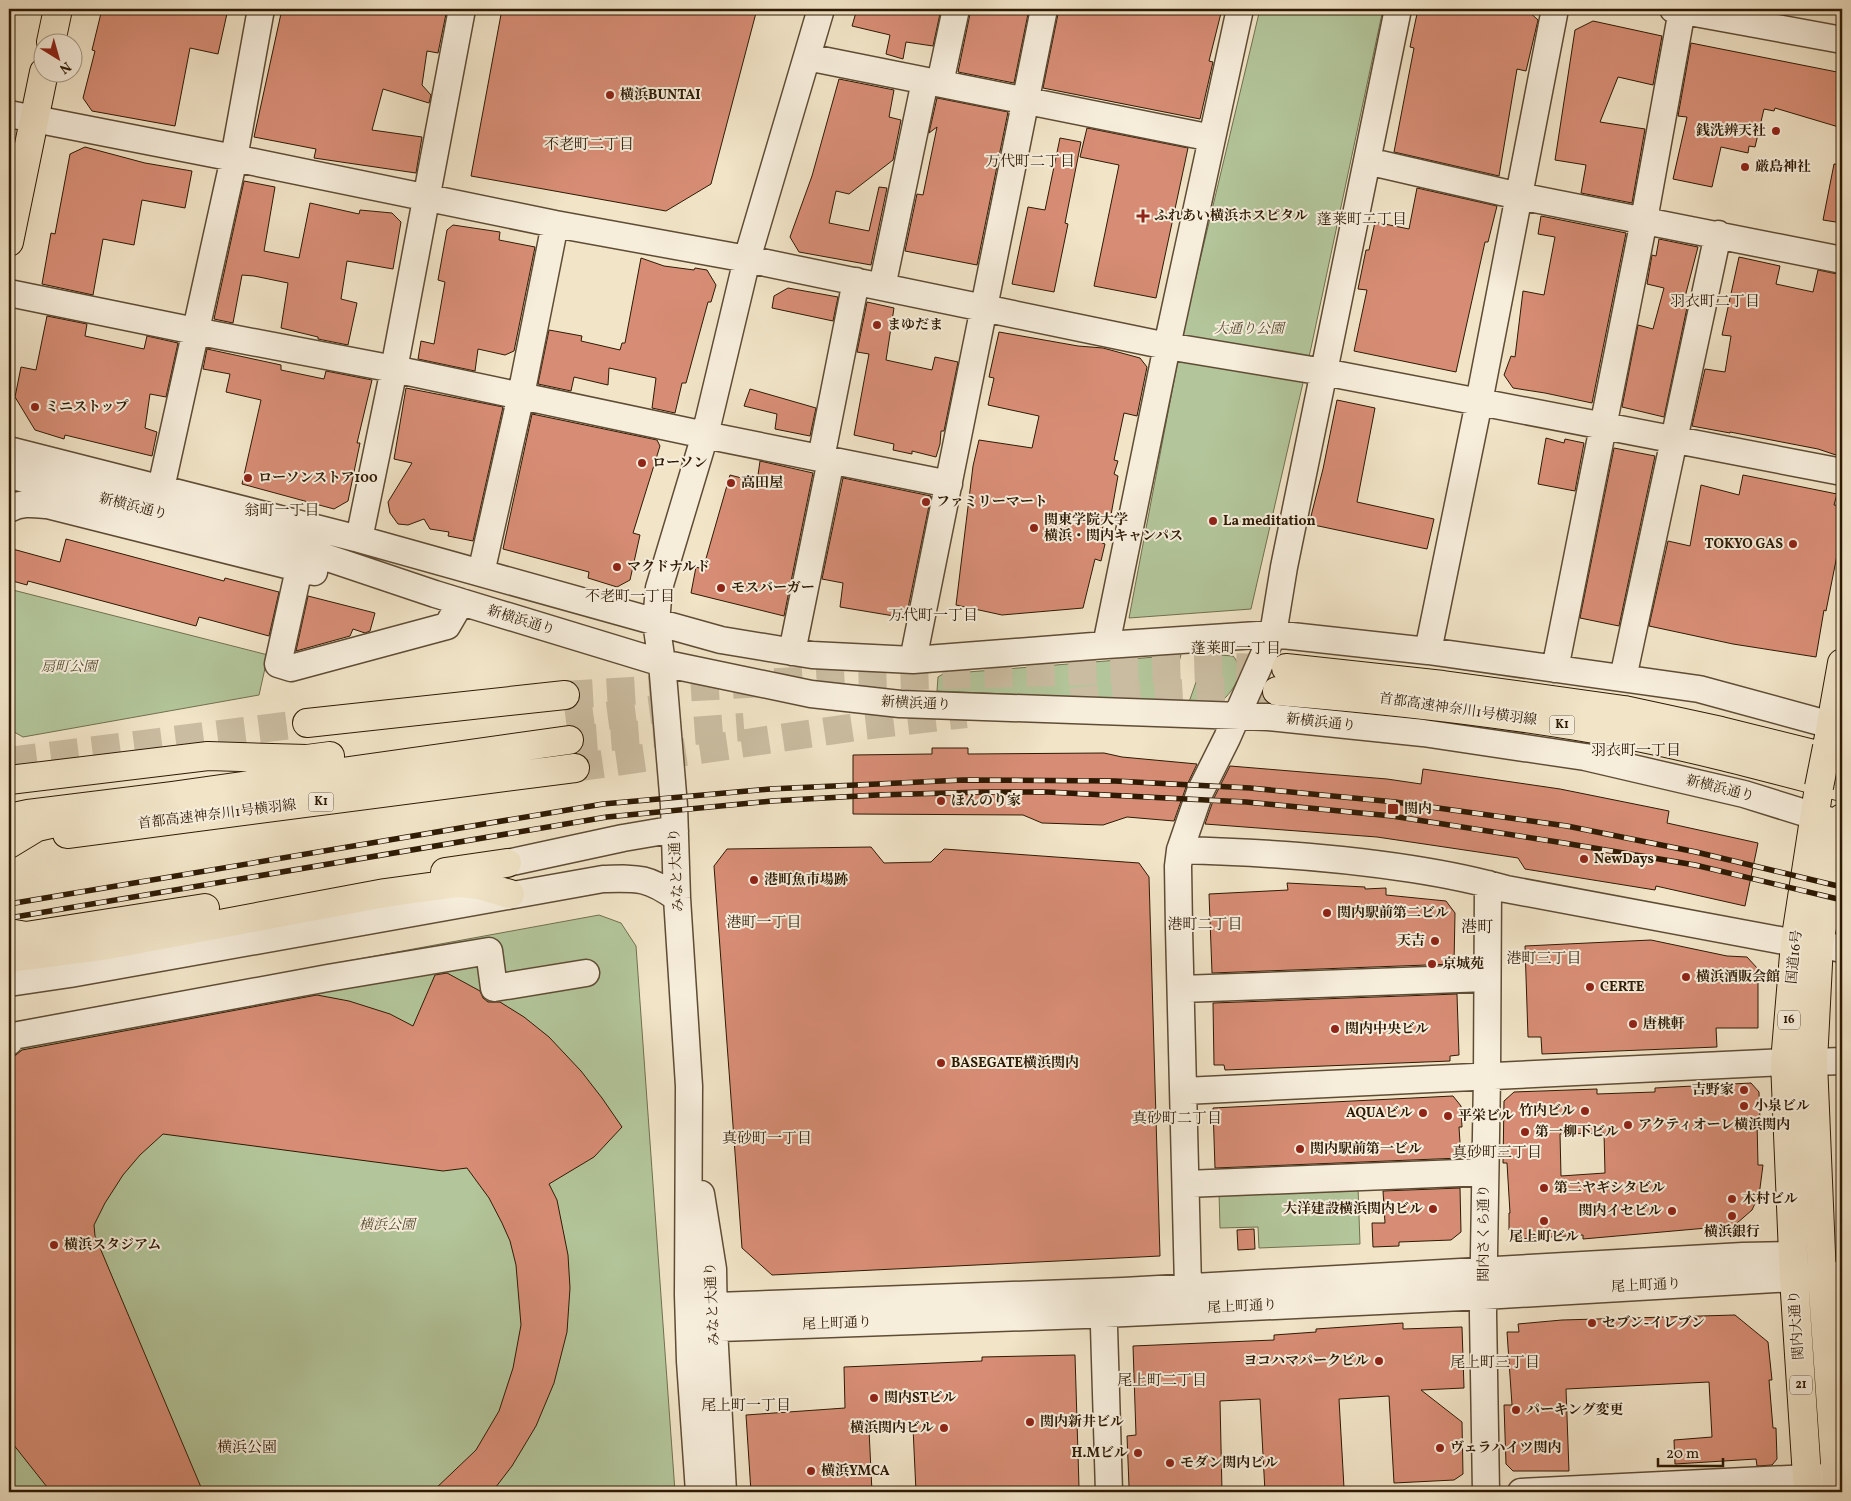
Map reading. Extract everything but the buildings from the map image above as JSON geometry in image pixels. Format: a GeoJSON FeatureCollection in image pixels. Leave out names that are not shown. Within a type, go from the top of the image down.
{"type":"FeatureCollection","features":[{"type":"Feature","properties":{"kind":"main road"},"geometry":{"type":"LineString","coordinates":[[53,32],[58,9]]}},
{"type":"Feature","properties":{"kind":"main road"},"geometry":{"type":"LineString","coordinates":[[9,242],[21,116],[39,82]]}},
{"type":"Feature","properties":{"kind":"main road","name":"国道16号"},"geometry":{"type":"LineString","coordinates":[[1832,1265],[1813,1062],[1819,945],[1814,816],[1831,787],[1842,663]]}},
{"type":"Feature","properties":{"kind":"main road","name":"首都高速神奈川1号横羽線"},"geometry":{"type":"LineString","coordinates":[[1831,787],[1716,754],[1622,734],[1440,706],[1363,698],[1281,680],[1443,685],[1624,710],[1721,731],[1836,740]]}},
{"type":"Feature","properties":{"kind":"main road"},"geometry":{"type":"LineString","coordinates":[[307,723],[567,719]]}},
{"type":"Feature","properties":{"kind":"main road"},"geometry":{"type":"LineString","coordinates":[[9,780],[208,756],[307,759],[567,719]]}},
{"type":"Feature","properties":{"kind":"main road"},"geometry":{"type":"LineString","coordinates":[[9,844],[36,827],[173,796],[567,719]]}},
{"type":"Feature","properties":{"kind":"main road","name":"首都高速神奈川1号横羽線"},"geometry":{"type":"LineString","coordinates":[[67,834],[575,768]]}},
{"type":"Feature","properties":{"kind":"main road"},"geometry":{"type":"LineString","coordinates":[[9,818],[173,796]]}},
{"type":"Feature","properties":{"kind":"main road","name":"国道16号"},"geometry":{"type":"LineString","coordinates":[[1793,1266],[1785,1062],[1819,945],[1842,823]]}},
{"type":"Feature","properties":{"kind":"main road"},"geometry":{"type":"LineString","coordinates":[[385,893],[507,862]]}},
{"type":"Feature","properties":{"kind":"main road"},"geometry":{"type":"LineString","coordinates":[[9,933],[26,936],[507,862]]}},
{"type":"Feature","properties":{"kind":"main road"},"geometry":{"type":"LineString","coordinates":[[9,958],[108,944],[385,893],[458,883],[479,885],[510,894]]}},
{"type":"Feature","properties":{"kind":"main road"},"geometry":{"type":"LineString","coordinates":[[1793,1266],[1832,1265]]}},
{"type":"Feature","properties":{"kind":"main road","name":"関内大通り"},"geometry":{"type":"LineString","coordinates":[[1832,1265],[1839,1482]]}},
{"type":"Feature","properties":{"kind":"main road","name":"関内大通り"},"geometry":{"type":"LineString","coordinates":[[1793,1266],[1808,1485]]}},
{"type":"Feature","properties":{"kind":"street"},"geometry":{"type":"LineString","coordinates":[[161,488],[234,158],[261,9]]}},
{"type":"Feature","properties":{"kind":"street"},"geometry":{"type":"LineString","coordinates":[[359,539],[394,369],[462,9]]}},
{"type":"Feature","properties":{"kind":"street","name":"みなと大通り"},"geometry":{"type":"LineString","coordinates":[[722,1492],[701,1318],[689,1118],[689,1076],[677,898],[675,831],[662,663],[656,622],[659,588],[705,435],[747,259],[821,9]]}},
{"type":"Feature","properties":{"kind":"street"},"geometry":{"type":"LineString","coordinates":[[882,287],[933,82],[956,9]]}},
{"type":"Feature","properties":{"kind":"street"},"geometry":{"type":"LineString","coordinates":[[914,660],[985,308],[1024,100],[1044,9]]}},
{"type":"Feature","properties":{"kind":"street"},"geometry":{"type":"LineString","coordinates":[[1106,645],[1167,346],[1240,9]]}},
{"type":"Feature","properties":{"kind":"street"},"geometry":{"type":"LineString","coordinates":[[1188,1287],[1178,904],[1180,850],[1200,792],[1237,716],[1273,634],[1284,567],[1398,9]]}},
{"type":"Feature","properties":{"kind":"street"},"geometry":{"type":"LineString","coordinates":[[1428,651],[1479,402],[1555,9]]}},
{"type":"Feature","properties":{"kind":"street"},"geometry":{"type":"LineString","coordinates":[[1555,669],[1644,220],[1678,10],[1842,40]]}},
{"type":"Feature","properties":{"kind":"street"},"geometry":{"type":"LineString","coordinates":[[806,57],[1212,138]]}},
{"type":"Feature","properties":{"kind":"street"},"geometry":{"type":"LineString","coordinates":[[21,116],[555,224],[747,259],[1167,346],[1324,372],[1674,438],[1842,472]]}},
{"type":"Feature","properties":{"kind":"street"},"geometry":{"type":"LineString","coordinates":[[1367,161],[1519,196],[1842,260]]}},
{"type":"Feature","properties":{"kind":"street"},"geometry":{"type":"LineString","coordinates":[[481,573],[555,224]]}},
{"type":"Feature","properties":{"kind":"street"},"geometry":{"type":"LineString","coordinates":[[1624,678],[1718,234]]}},
{"type":"Feature","properties":{"kind":"street"},"geometry":{"type":"LineString","coordinates":[[792,652],[856,282]]}},
{"type":"Feature","properties":{"kind":"street"},"geometry":{"type":"LineString","coordinates":[[9,293],[394,369],[705,435],[949,484]]}},
{"type":"Feature","properties":{"kind":"street"},"geometry":{"type":"LineString","coordinates":[[9,450],[359,539],[721,640],[812,656],[914,660],[1273,634],[1428,651],[1700,689],[1836,740]]}},
{"type":"Feature","properties":{"kind":"street","name":"新横浜通り"},"geometry":{"type":"LineString","coordinates":[[9,475],[316,554],[435,594],[662,663],[811,694],[900,704],[1268,717],[1423,733],[1585,757],[1744,794],[1842,823]]}},
{"type":"Feature","properties":{"kind":"street"},"geometry":{"type":"LineString","coordinates":[[9,509],[13,506],[29,503],[47,505],[299,569],[435,594]]}},
{"type":"Feature","properties":{"kind":"street"},"geometry":{"type":"LineString","coordinates":[[299,569],[278,664],[291,668],[447,626],[461,602]]}},
{"type":"Feature","properties":{"kind":"street"},"geometry":{"type":"LineString","coordinates":[[507,862],[623,838],[675,831]]}},
{"type":"Feature","properties":{"kind":"street"},"geometry":{"type":"LineString","coordinates":[[1180,850],[1294,855],[1379,864],[1488,884],[1515,891],[1819,945]]}},
{"type":"Feature","properties":{"kind":"street"},"geometry":{"type":"LineString","coordinates":[[9,983],[70,974],[510,894],[603,879],[633,878],[650,881],[677,898]]}},
{"type":"Feature","properties":{"kind":"street","name":"関内さくら通り"},"geometry":{"type":"LineString","coordinates":[[1486,1492],[1484,1284],[1488,884]]}},
{"type":"Feature","properties":{"kind":"street"},"geometry":{"type":"LineString","coordinates":[[9,1042],[14,1036],[23,1034],[328,978],[489,951],[494,988],[586,972]]}},
{"type":"Feature","properties":{"kind":"street"},"geometry":{"type":"LineString","coordinates":[[1181,989],[1487,978]]}},
{"type":"Feature","properties":{"kind":"street"},"geometry":{"type":"LineString","coordinates":[[1813,1062],[1842,1061]]}},
{"type":"Feature","properties":{"kind":"street"},"geometry":{"type":"LineString","coordinates":[[1184,1091],[1785,1062]]}},
{"type":"Feature","properties":{"kind":"street"},"geometry":{"type":"LineString","coordinates":[[1186,1184],[1485,1172]]}},
{"type":"Feature","properties":{"kind":"street","name":"尾上町通り"},"geometry":{"type":"LineString","coordinates":[[701,1318],[1484,1284],[1744,1256],[1793,1266]]}},
{"type":"Feature","properties":{"kind":"street","name":"尾上町通り"},"geometry":{"type":"LineString","coordinates":[[1103,1302],[1188,1287],[1484,1284]]}},
{"type":"Feature","properties":{"kind":"street"},"geometry":{"type":"LineString","coordinates":[[1103,1302],[1109,1492]]}},
{"type":"Feature","properties":{"kind":"street","name":"みなと大通り"},"geometry":{"type":"LineString","coordinates":[[699,1492],[701,1318]]}},
{"type":"Feature","properties":{"kind":"street"},"geometry":{"type":"LineString","coordinates":[[1521,1492],[1808,1485],[1839,1482]]}},
{"type":"Feature","properties":{"kind":"green space","name":"大通り公園"},"geometry":{"type":"Polygon","coordinates":[[[1260,9],[1383,9],[1311,348],[1251,609],[1129,618],[1185,323],[1260,9]]]}},
{"type":"Feature","properties":{"kind":"green space","name":"扇町公園"},"geometry":{"type":"Polygon","coordinates":[[[9,589],[268,655],[259,695],[23,737],[9,729],[9,589]]]}},
{"type":"Feature","properties":{"kind":"green space"},"geometry":{"type":"Polygon","coordinates":[[[1206,654],[1233,656],[1239,668],[1237,680],[1221,702],[1189,702],[1206,654]]]}},
{"type":"Feature","properties":{"kind":"green space"},"geometry":{"type":"Polygon","coordinates":[[[1181,655],[1167,701],[937,691],[938,677],[943,674],[1181,655]]]}},
{"type":"Feature","properties":{"kind":"green space","name":"横浜公園"},"geometry":{"type":"Polygon","coordinates":[[[599,915],[621,923],[636,946],[675,1492],[9,1492],[9,1023],[599,915]]]}},
{"type":"Feature","properties":{"kind":"green space"},"geometry":{"type":"Polygon","coordinates":[[[1358,1187],[1360,1244],[1259,1248],[1258,1227],[1220,1228],[1219,1192],[1358,1187]]]}},
{"type":"Feature","properties":{"kind":"tunnel"},"geometry":{"type":"LineString","coordinates":[[565,695],[846,678],[1228,667],[1280,668]]}},
{"type":"Feature","properties":{"kind":"tunnel"},"geometry":{"type":"LineString","coordinates":[[1071,702],[1170,694],[1270,691]]}},
{"type":"Feature","properties":{"kind":"tunnel"},"geometry":{"type":"LineString","coordinates":[[566,721],[689,705]]}},
{"type":"Feature","properties":{"kind":"tunnel"},"geometry":{"type":"LineString","coordinates":[[575,768],[863,726],[966,714]]}},
{"type":"Feature","properties":{"kind":"tunnel"},"geometry":{"type":"LineString","coordinates":[[9,761],[307,723]]}},
{"type":"Feature","properties":{"kind":"tunnel"},"geometry":{"type":"LineString","coordinates":[[569,740],[744,727]]}},
{"type":"Feature","properties":{"kind":"railway"},"geometry":{"type":"LineString","coordinates":[[9,904],[603,804],[770,789],[963,780],[1115,781],[1250,788],[1395,802],[1567,826],[1696,852],[1842,887]]}},
{"type":"Feature","properties":{"kind":"railway"},"geometry":{"type":"LineString","coordinates":[[9,918],[607,817],[772,801],[982,792],[1047,792],[1246,802],[1392,816],[1695,865],[1842,900]]}},
{"type":"Feature","properties":{"kind":"place","name":"横浜BUNTAI"},"geometry":{"type":"Point","coordinates":[610,95]}},
{"type":"Feature","properties":{"kind":"place","name":"銭洗辨天社"},"geometry":{"type":"Point","coordinates":[1776,131]}},
{"type":"Feature","properties":{"kind":"place","name":"厳島神社"},"geometry":{"type":"Point","coordinates":[1745,167]}},
{"type":"Feature","properties":{"kind":"place","name":"ふれあい横浜ホスピタル"},"geometry":{"type":"Point","coordinates":[1143,216]}},
{"type":"Feature","properties":{"kind":"place","name":"まゆだま"},"geometry":{"type":"Point","coordinates":[877,325]}},
{"type":"Feature","properties":{"kind":"place","name":"ミニストップ"},"geometry":{"type":"Point","coordinates":[35,407]}},
{"type":"Feature","properties":{"kind":"place","name":"ローソン"},"geometry":{"type":"Point","coordinates":[642,463]}},
{"type":"Feature","properties":{"kind":"place","name":"ローソンストア100"},"geometry":{"type":"Point","coordinates":[248,478]}},
{"type":"Feature","properties":{"kind":"place","name":"高田屋"},"geometry":{"type":"Point","coordinates":[731,483]}},
{"type":"Feature","properties":{"kind":"place","name":"ファミリーマート"},"geometry":{"type":"Point","coordinates":[926,502]}},
{"type":"Feature","properties":{"kind":"place","name":"La meditation"},"geometry":{"type":"Point","coordinates":[1213,521]}},
{"type":"Feature","properties":{"kind":"place","name":"関東学院大学 横浜・関内キャンパス"},"geometry":{"type":"Point","coordinates":[1034,528]}},
{"type":"Feature","properties":{"kind":"place","name":"TOKYO GAS"},"geometry":{"type":"Point","coordinates":[1793,544]}},
{"type":"Feature","properties":{"kind":"place","name":"マクドナルド"},"geometry":{"type":"Point","coordinates":[617,567]}},
{"type":"Feature","properties":{"kind":"place","name":"モスバーガー"},"geometry":{"type":"Point","coordinates":[721,588]}},
{"type":"Feature","properties":{"kind":"place","name":"ほんのり家"},"geometry":{"type":"Point","coordinates":[941,801]}},
{"type":"Feature","properties":{"kind":"place","name":"関内"},"geometry":{"type":"Point","coordinates":[1393,809]}},
{"type":"Feature","properties":{"kind":"place","name":"NewDays"},"geometry":{"type":"Point","coordinates":[1584,859]}},
{"type":"Feature","properties":{"kind":"place","name":"港町魚市場跡"},"geometry":{"type":"Point","coordinates":[754,880]}},
{"type":"Feature","properties":{"kind":"place","name":"関内駅前第二ビル"},"geometry":{"type":"Point","coordinates":[1327,913]}},
{"type":"Feature","properties":{"kind":"place","name":"天吉"},"geometry":{"type":"Point","coordinates":[1435,941]}},
{"type":"Feature","properties":{"kind":"place","name":"京城苑"},"geometry":{"type":"Point","coordinates":[1432,964]}},
{"type":"Feature","properties":{"kind":"place","name":"横浜酒販会館"},"geometry":{"type":"Point","coordinates":[1686,977]}},
{"type":"Feature","properties":{"kind":"place","name":"CERTE"},"geometry":{"type":"Point","coordinates":[1590,987]}},
{"type":"Feature","properties":{"kind":"place","name":"唐桃軒"},"geometry":{"type":"Point","coordinates":[1633,1024]}},
{"type":"Feature","properties":{"kind":"place","name":"関内中央ビル"},"geometry":{"type":"Point","coordinates":[1335,1029]}},
{"type":"Feature","properties":{"kind":"place","name":"BASEGATE横浜関内"},"geometry":{"type":"Point","coordinates":[941,1063]}},
{"type":"Feature","properties":{"kind":"place","name":"吉野家"},"geometry":{"type":"Point","coordinates":[1744,1090]}},
{"type":"Feature","properties":{"kind":"place","name":"小泉ビル"},"geometry":{"type":"Point","coordinates":[1744,1106]}},
{"type":"Feature","properties":{"kind":"place","name":"竹内ビル"},"geometry":{"type":"Point","coordinates":[1585,1111]}},
{"type":"Feature","properties":{"kind":"place","name":"AQUAビル"},"geometry":{"type":"Point","coordinates":[1423,1113]}},
{"type":"Feature","properties":{"kind":"place","name":"平栄ビル"},"geometry":{"type":"Point","coordinates":[1448,1116]}},
{"type":"Feature","properties":{"kind":"place","name":"アクティオーレ横浜関内"},"geometry":{"type":"Point","coordinates":[1628,1125]}},
{"type":"Feature","properties":{"kind":"place","name":"第一柳下ビル"},"geometry":{"type":"Point","coordinates":[1525,1132]}},
{"type":"Feature","properties":{"kind":"place","name":"関内駅前第一ビル"},"geometry":{"type":"Point","coordinates":[1300,1149]}},
{"type":"Feature","properties":{"kind":"place","name":"第二ヤギシタビル"},"geometry":{"type":"Point","coordinates":[1544,1188]}},
{"type":"Feature","properties":{"kind":"place","name":"木村ビル"},"geometry":{"type":"Point","coordinates":[1732,1199]}},
{"type":"Feature","properties":{"kind":"place","name":"大洋建設横浜関内ビル"},"geometry":{"type":"Point","coordinates":[1433,1209]}},
{"type":"Feature","properties":{"kind":"place","name":"関内イセビル"},"geometry":{"type":"Point","coordinates":[1672,1211]}},
{"type":"Feature","properties":{"kind":"place","name":"横浜銀行"},"geometry":{"type":"Point","coordinates":[1732,1216]}},
{"type":"Feature","properties":{"kind":"place","name":"尾上町ビル"},"geometry":{"type":"Point","coordinates":[1544,1221]}},
{"type":"Feature","properties":{"kind":"place","name":"横浜スタジアム"},"geometry":{"type":"Point","coordinates":[54,1245]}},
{"type":"Feature","properties":{"kind":"place","name":"セブン-イレブン"},"geometry":{"type":"Point","coordinates":[1592,1323]}},
{"type":"Feature","properties":{"kind":"place","name":"ヨコハマパークビル"},"geometry":{"type":"Point","coordinates":[1379,1361]}},
{"type":"Feature","properties":{"kind":"place","name":"関内STビル"},"geometry":{"type":"Point","coordinates":[874,1398]}},
{"type":"Feature","properties":{"kind":"place","name":"パーキング変更"},"geometry":{"type":"Point","coordinates":[1516,1410]}},
{"type":"Feature","properties":{"kind":"place","name":"関内新井ビル"},"geometry":{"type":"Point","coordinates":[1030,1422]}},
{"type":"Feature","properties":{"kind":"place","name":"横浜関内ビル"},"geometry":{"type":"Point","coordinates":[944,1428]}},
{"type":"Feature","properties":{"kind":"place","name":"ヴェラハイツ関内"},"geometry":{"type":"Point","coordinates":[1440,1448]}},
{"type":"Feature","properties":{"kind":"place","name":"H.Mビル"},"geometry":{"type":"Point","coordinates":[1138,1453]}},
{"type":"Feature","properties":{"kind":"place","name":"モダン関内ビル"},"geometry":{"type":"Point","coordinates":[1170,1463]}},
{"type":"Feature","properties":{"kind":"place","name":"横浜YMCA"},"geometry":{"type":"Point","coordinates":[811,1471]}},
{"type":"Feature","properties":{"kind":"district","name":"不老町二丁目"},"geometry":{"type":"Point","coordinates":[589,145]}},
{"type":"Feature","properties":{"kind":"district","name":"万代町二丁目"},"geometry":{"type":"Point","coordinates":[1030,162]}},
{"type":"Feature","properties":{"kind":"district","name":"蓬莱町二丁目"},"geometry":{"type":"Point","coordinates":[1362,220]}},
{"type":"Feature","properties":{"kind":"district","name":"羽衣町二丁目"},"geometry":{"type":"Point","coordinates":[1715,302]}},
{"type":"Feature","properties":{"kind":"district","name":"翁町一丁目"},"geometry":{"type":"Point","coordinates":[282,511]}},
{"type":"Feature","properties":{"kind":"district","name":"不老町一丁目"},"geometry":{"type":"Point","coordinates":[630,597]}},
{"type":"Feature","properties":{"kind":"district","name":"万代町一丁目"},"geometry":{"type":"Point","coordinates":[933,616]}},
{"type":"Feature","properties":{"kind":"district","name":"蓬莱町一丁目"},"geometry":{"type":"Point","coordinates":[1236,649]}},
{"type":"Feature","properties":{"kind":"district","name":"羽衣町一丁目"},"geometry":{"type":"Point","coordinates":[1636,751]}},
{"type":"Feature","properties":{"kind":"district","name":"港町一丁目"},"geometry":{"type":"Point","coordinates":[764,923]}},
{"type":"Feature","properties":{"kind":"district","name":"港町二丁目"},"geometry":{"type":"Point","coordinates":[1205,925]}},
{"type":"Feature","properties":{"kind":"district","name":"港町"},"geometry":{"type":"Point","coordinates":[1477,928]}},
{"type":"Feature","properties":{"kind":"district","name":"港町三丁目"},"geometry":{"type":"Point","coordinates":[1544,959]}},
{"type":"Feature","properties":{"kind":"district","name":"真砂町二丁目"},"geometry":{"type":"Point","coordinates":[1177,1119]}},
{"type":"Feature","properties":{"kind":"district","name":"真砂町一丁目"},"geometry":{"type":"Point","coordinates":[767,1139]}},
{"type":"Feature","properties":{"kind":"district","name":"真砂町三丁目"},"geometry":{"type":"Point","coordinates":[1497,1153]}},
{"type":"Feature","properties":{"kind":"district","name":"尾上町三丁目"},"geometry":{"type":"Point","coordinates":[1495,1363]}},
{"type":"Feature","properties":{"kind":"district","name":"尾上町二丁目"},"geometry":{"type":"Point","coordinates":[1162,1381]}},
{"type":"Feature","properties":{"kind":"district","name":"尾上町一丁目"},"geometry":{"type":"Point","coordinates":[746,1406]}},
{"type":"Feature","properties":{"kind":"district","name":"横浜公園"},"geometry":{"type":"Point","coordinates":[247,1448]}}]}
